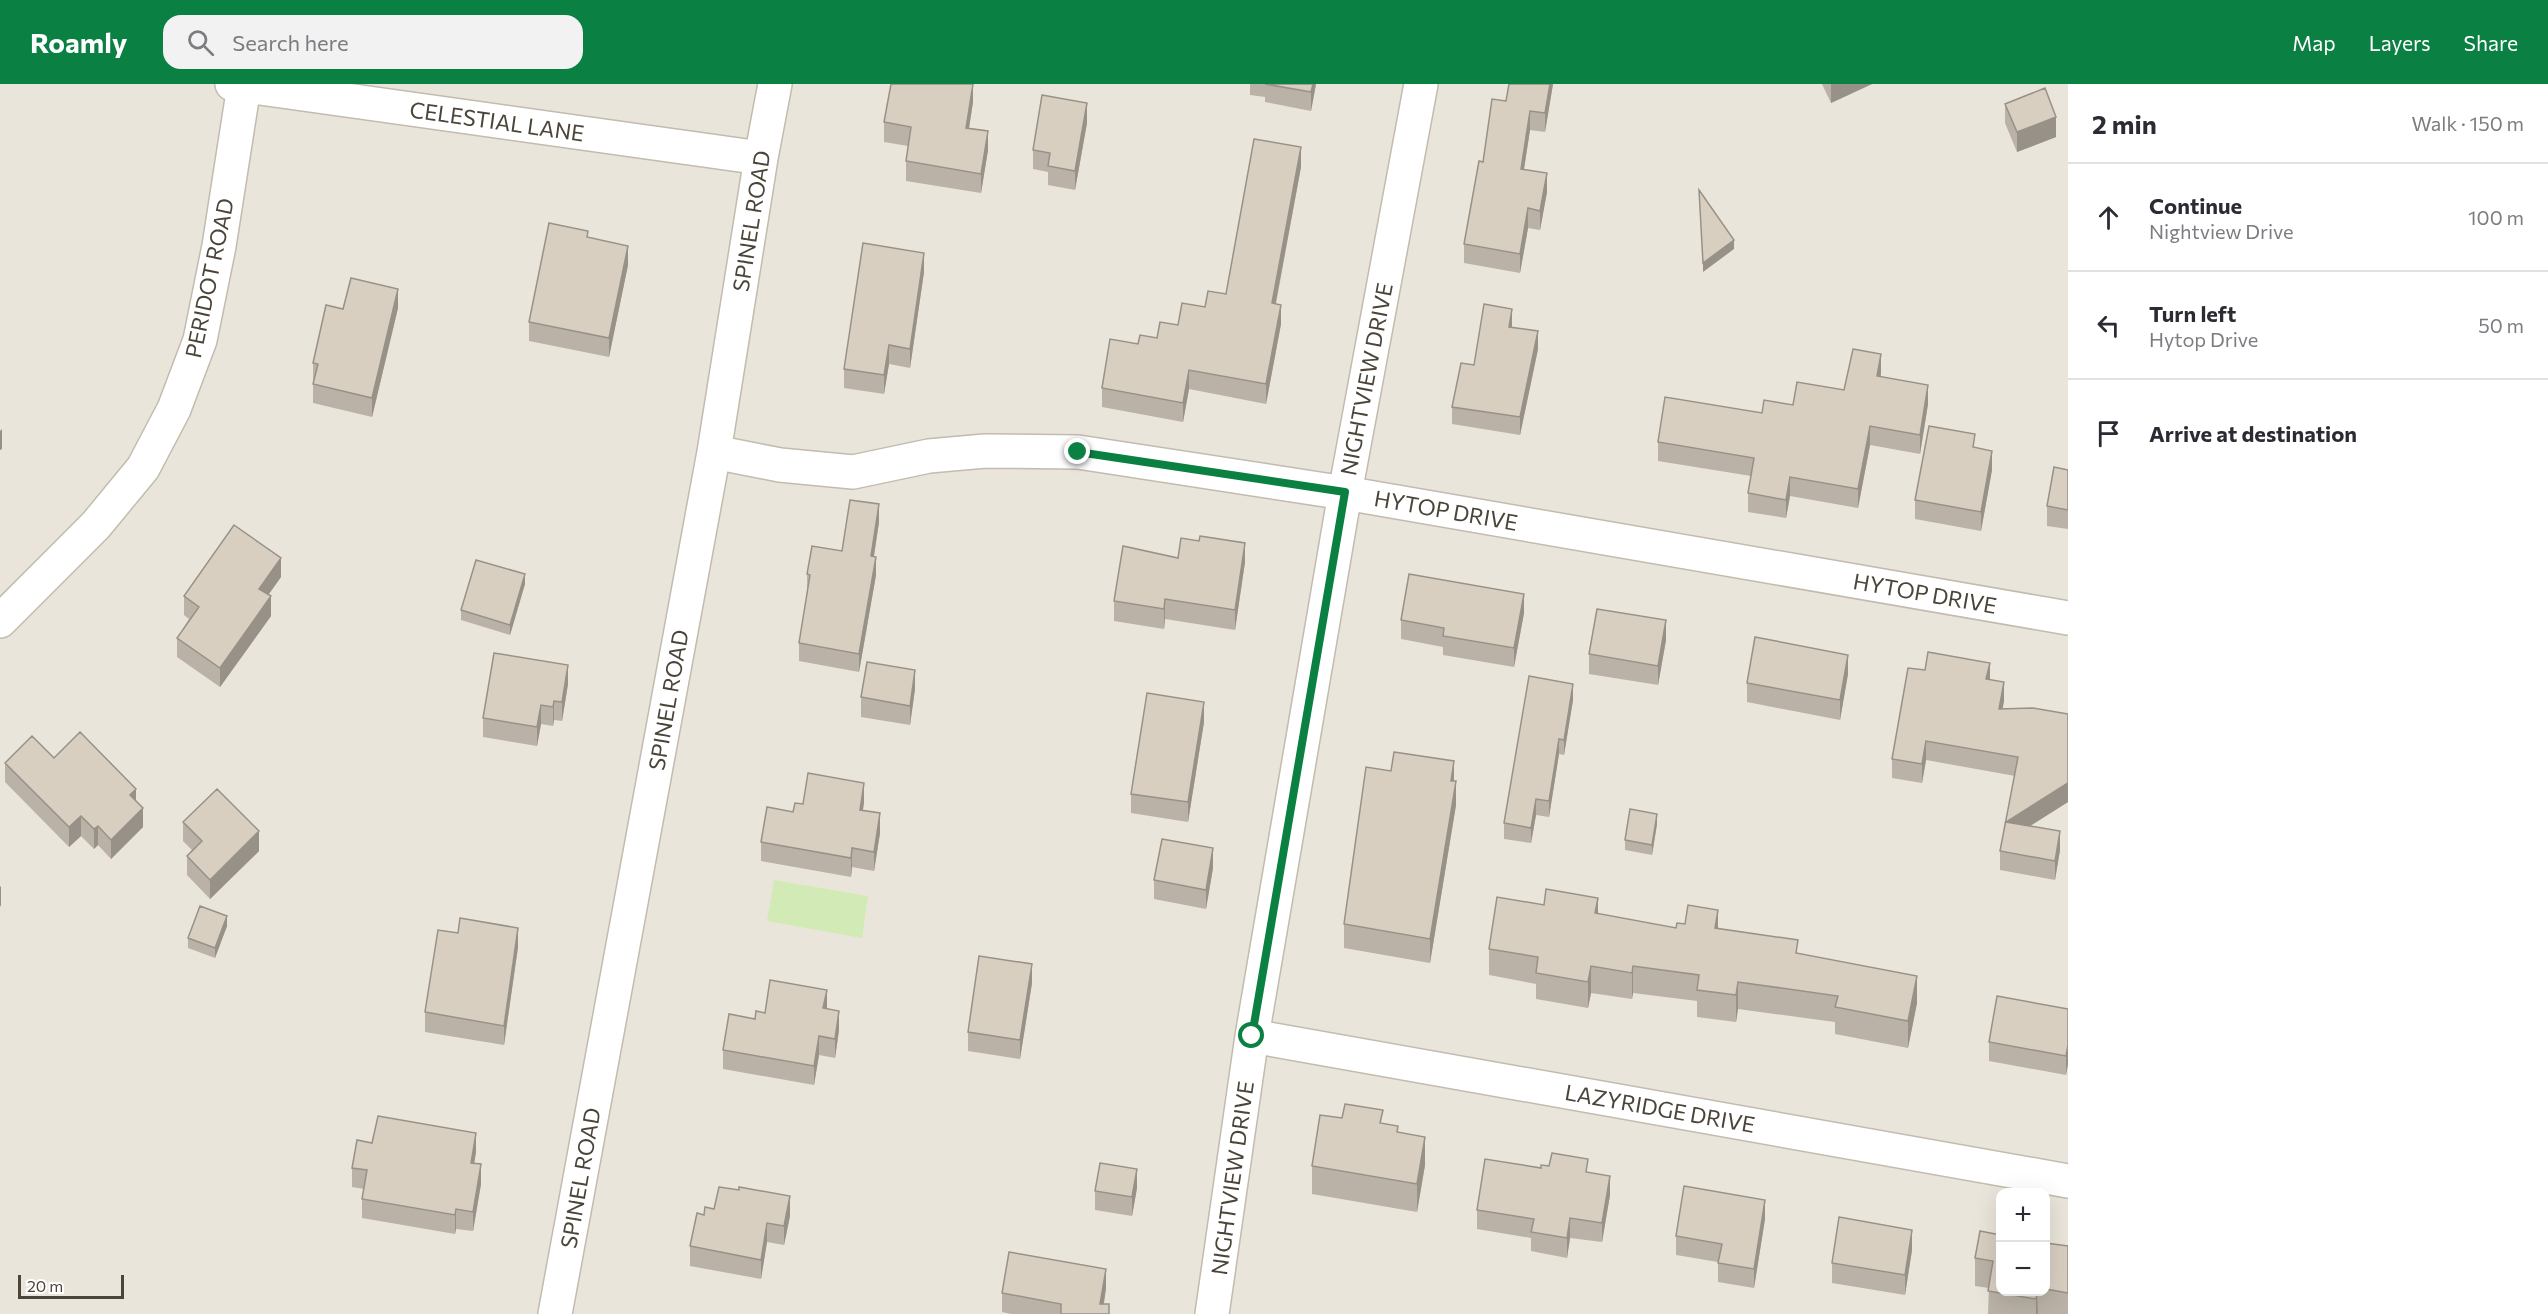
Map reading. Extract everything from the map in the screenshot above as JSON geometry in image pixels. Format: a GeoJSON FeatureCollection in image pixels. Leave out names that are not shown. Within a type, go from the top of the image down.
{"type":"FeatureCollection","features":[{"type":"Feature","properties":{"kind":"street","name":"SPINEL ROAD"},"geometry":{"type":"LineString","coordinates":[[555,1314],[714,452],[775,84]]}},
{"type":"Feature","properties":{"kind":"street","name":"NIGHTVIEW DRIVE"},"geometry":{"type":"LineString","coordinates":[[1212,1314],[1252,1036],[1345,492],[1421,84]]}},
{"type":"Feature","properties":{"kind":"street","name":"CELESTIAL LANE"},"geometry":{"type":"LineString","coordinates":[[238,85],[761,159]]}},
{"type":"Feature","properties":{"kind":"street","name":"PERIDOT ROAD"},"geometry":{"type":"LineString","coordinates":[[0,621],[96,525],[143,468],[174,409],[200,340],[219,246],[238,85]]}},
{"type":"Feature","properties":{"kind":"street","name":"HYTOP DRIVE"},"geometry":{"type":"LineString","coordinates":[[714,452],[780,465],[853,472],[929,456],[985,451],[1078,452],[1345,492],[2068,618]]}},
{"type":"Feature","properties":{"kind":"street","name":"LAZYRIDGE DRIVE"},"geometry":{"type":"LineString","coordinates":[[1252,1036],[2068,1181]]}},
{"type":"Feature","properties":{"kind":"shaded area"},"geometry":{"type":"Polygon","coordinates":[[[0,84],[2068,84],[2068,1314],[0,1314],[0,84]]]}},
{"type":"Feature","properties":{"kind":"green space"},"geometry":{"type":"Polygon","coordinates":[[[774,880],[868,896],[862,938],[767,921],[774,880]]]}},
{"type":"Feature","properties":{"kind":"building"},"geometry":{"type":"Polygon","coordinates":[[[891,84],[973,84],[966,128],[988,131],[981,174],[906,161],[911,127],[884,122],[891,84]]]}},
{"type":"Feature","properties":{"kind":"building"},"geometry":{"type":"Polygon","coordinates":[[[1265,84],[1313,84],[1311,92],[1265,84]]]}},
{"type":"Feature","properties":{"kind":"building"},"geometry":{"type":"Polygon","coordinates":[[[1509,84],[1550,84],[1545,113],[1530,111],[1521,169],[1547,173],[1540,211],[1528,208],[1520,254],[1464,244],[1479,161],[1483,162],[1492,99],[1506,101],[1509,84]]]}},
{"type":"Feature","properties":{"kind":"building"},"geometry":{"type":"Polygon","coordinates":[[[2045,88],[2056,117],[2017,132],[2005,104],[2045,88]]]}},
{"type":"Feature","properties":{"kind":"building"},"geometry":{"type":"Polygon","coordinates":[[[1042,95],[1087,103],[1075,171],[1048,166],[1050,153],[1033,150],[1042,95]]]}},
{"type":"Feature","properties":{"kind":"building"},"geometry":{"type":"Polygon","coordinates":[[[1254,139],[1301,147],[1272,303],[1281,305],[1266,384],[1189,370],[1183,403],[1102,388],[1110,339],[1138,344],[1140,335],[1157,338],[1160,322],[1178,325],[1182,303],[1205,307],[1208,291],[1226,294],[1254,139]]]}},
{"type":"Feature","properties":{"kind":"building"},"geometry":{"type":"Polygon","coordinates":[[[1699,190],[1734,240],[1703,263],[1699,190]]]}},
{"type":"Feature","properties":{"kind":"building"},"geometry":{"type":"Polygon","coordinates":[[[549,223],[588,231],[587,237],[628,246],[609,338],[529,322],[549,223]]]}},
{"type":"Feature","properties":{"kind":"building"},"geometry":{"type":"Polygon","coordinates":[[[863,243],[924,253],[910,349],[889,345],[884,375],[844,369],[863,243]]]}},
{"type":"Feature","properties":{"kind":"building"},"geometry":{"type":"Polygon","coordinates":[[[351,278],[398,289],[372,398],[313,384],[318,364],[313,363],[326,305],[343,309],[351,278]]]}},
{"type":"Feature","properties":{"kind":"building"},"geometry":{"type":"Polygon","coordinates":[[[1484,304],[1512,309],[1509,327],[1538,331],[1520,417],[1452,407],[1461,363],[1474,365],[1484,304]]]}},
{"type":"Feature","properties":{"kind":"building"},"geometry":{"type":"Polygon","coordinates":[[[1853,349],[1881,354],[1877,376],[1928,385],[1920,435],[1870,426],[1858,489],[1790,477],[1786,500],[1748,493],[1754,458],[1658,442],[1665,397],[1762,413],[1764,400],[1793,405],[1797,382],[1844,390],[1853,349]]]}},
{"type":"Feature","properties":{"kind":"building"},"geometry":{"type":"Polygon","coordinates":[[[1929,426],[1975,434],[1973,447],[1992,451],[1981,512],[1915,500],[1929,426]]]}},
{"type":"Feature","properties":{"kind":"building"},"geometry":{"type":"Polygon","coordinates":[[[2054,467],[2068,470],[2068,510],[2047,506],[2054,467]]]}},
{"type":"Feature","properties":{"kind":"building"},"geometry":{"type":"Polygon","coordinates":[[[850,500],[879,504],[871,556],[876,557],[859,654],[799,643],[810,575],[807,574],[812,546],[842,551],[850,500]]]}},
{"type":"Feature","properties":{"kind":"building"},"geometry":{"type":"Polygon","coordinates":[[[234,525],[281,558],[259,589],[271,596],[220,668],[177,638],[199,607],[184,596],[234,525]]]}},
{"type":"Feature","properties":{"kind":"building"},"geometry":{"type":"Polygon","coordinates":[[[1200,536],[1245,543],[1235,610],[1165,599],[1164,609],[1114,601],[1123,546],[1178,558],[1181,538],[1199,541],[1200,536]]]}},
{"type":"Feature","properties":{"kind":"building"},"geometry":{"type":"Polygon","coordinates":[[[476,560],[525,574],[510,625],[461,610],[476,560]]]}},
{"type":"Feature","properties":{"kind":"building"},"geometry":{"type":"Polygon","coordinates":[[[1409,574],[1524,594],[1514,648],[1443,636],[1444,628],[1401,620],[1409,574]]]}},
{"type":"Feature","properties":{"kind":"building"},"geometry":{"type":"Polygon","coordinates":[[[1597,609],[1666,620],[1658,666],[1589,654],[1597,609]]]}},
{"type":"Feature","properties":{"kind":"building"},"geometry":{"type":"Polygon","coordinates":[[[1755,637],[1848,655],[1840,700],[1747,683],[1755,637]]]}},
{"type":"Feature","properties":{"kind":"building"},"geometry":{"type":"Polygon","coordinates":[[[1928,652],[1990,663],[1986,679],[2004,682],[1999,709],[2033,708],[2068,714],[2068,783],[2006,822],[2060,831],[2055,861],[2000,851],[2018,757],[1926,741],[1922,764],[1892,759],[1908,668],[1925,670],[1928,652]]]}},
{"type":"Feature","properties":{"kind":"building"},"geometry":{"type":"Polygon","coordinates":[[[494,653],[568,665],[562,702],[554,701],[553,707],[541,705],[537,727],[483,718],[494,653]]]}},
{"type":"Feature","properties":{"kind":"building"},"geometry":{"type":"Polygon","coordinates":[[[867,662],[915,670],[910,706],[861,697],[867,662]]]}},
{"type":"Feature","properties":{"kind":"building"},"geometry":{"type":"Polygon","coordinates":[[[1529,676],[1573,684],[1564,740],[1559,739],[1549,801],[1536,799],[1531,828],[1504,823],[1529,676]]]}},
{"type":"Feature","properties":{"kind":"building"},"geometry":{"type":"Polygon","coordinates":[[[1147,693],[1204,702],[1188,802],[1131,794],[1147,693]]]}},
{"type":"Feature","properties":{"kind":"building"},"geometry":{"type":"Polygon","coordinates":[[[80,732],[136,789],[130,795],[143,808],[111,840],[98,826],[94,829],[81,816],[69,827],[5,763],[32,736],[54,758],[80,732]]]}},
{"type":"Feature","properties":{"kind":"building"},"geometry":{"type":"Polygon","coordinates":[[[1394,752],[1454,761],[1451,781],[1456,781],[1430,939],[1344,924],[1366,767],[1391,771],[1394,752]]]}},
{"type":"Feature","properties":{"kind":"building"},"geometry":{"type":"Polygon","coordinates":[[[808,773],[864,783],[860,810],[880,813],[874,852],[852,848],[851,858],[761,842],[767,807],[793,812],[795,803],[803,804],[808,773]]]}},
{"type":"Feature","properties":{"kind":"building"},"geometry":{"type":"Polygon","coordinates":[[[217,789],[259,831],[210,880],[187,856],[202,841],[183,822],[217,789]]]}},
{"type":"Feature","properties":{"kind":"building"},"geometry":{"type":"Polygon","coordinates":[[[1630,809],[1657,814],[1652,845],[1625,840],[1630,809]]]}},
{"type":"Feature","properties":{"kind":"building"},"geometry":{"type":"Polygon","coordinates":[[[1162,839],[1213,848],[1206,890],[1154,880],[1162,839]]]}},
{"type":"Feature","properties":{"kind":"building"},"geometry":{"type":"Polygon","coordinates":[[[1546,889],[1598,898],[1595,913],[1676,928],[1677,923],[1685,924],[1688,905],[1718,910],[1715,928],[1798,940],[1796,953],[1917,976],[1908,1021],[1835,1007],[1838,996],[1738,982],[1736,995],[1697,990],[1699,975],[1633,966],[1632,973],[1591,966],[1588,982],[1536,973],[1538,957],[1489,949],[1497,897],[1544,905],[1546,889]]]}},
{"type":"Feature","properties":{"kind":"building"},"geometry":{"type":"Polygon","coordinates":[[[200,906],[227,916],[215,948],[188,938],[200,906]]]}},
{"type":"Feature","properties":{"kind":"building"},"geometry":{"type":"Polygon","coordinates":[[[460,918],[518,928],[504,1026],[425,1012],[438,930],[458,933],[460,918]]]}},
{"type":"Feature","properties":{"kind":"building"},"geometry":{"type":"Polygon","coordinates":[[[979,956],[1032,964],[1020,1040],[968,1032],[979,956]]]}},
{"type":"Feature","properties":{"kind":"building"},"geometry":{"type":"Polygon","coordinates":[[[770,980],[827,990],[823,1008],[839,1011],[835,1039],[819,1036],[814,1066],[723,1050],[729,1014],[755,1019],[756,1011],[765,1013],[770,980]]]}},
{"type":"Feature","properties":{"kind":"building"},"geometry":{"type":"Polygon","coordinates":[[[1997,996],[2068,1009],[2066,1056],[1989,1042],[1997,996]]]}},
{"type":"Feature","properties":{"kind":"building"},"geometry":{"type":"Polygon","coordinates":[[[1345,1104],[1383,1110],[1380,1123],[1398,1126],[1397,1132],[1425,1137],[1417,1184],[1312,1166],[1320,1115],[1342,1118],[1345,1104]]]}},
{"type":"Feature","properties":{"kind":"building"},"geometry":{"type":"Polygon","coordinates":[[[378,1116],[476,1133],[471,1163],[481,1164],[473,1212],[456,1209],[455,1215],[362,1199],[367,1170],[352,1168],[357,1140],[372,1143],[378,1116]]]}},
{"type":"Feature","properties":{"kind":"building"},"geometry":{"type":"Polygon","coordinates":[[[1552,1153],[1588,1159],[1586,1172],[1610,1176],[1602,1223],[1570,1218],[1567,1238],[1531,1232],[1534,1219],[1477,1210],[1485,1159],[1541,1168],[1541,1165],[1549,1166],[1552,1153]]]}},
{"type":"Feature","properties":{"kind":"building"},"geometry":{"type":"Polygon","coordinates":[[[1100,1163],[1137,1169],[1132,1197],[1095,1191],[1100,1163]]]}},
{"type":"Feature","properties":{"kind":"building"},"geometry":{"type":"Polygon","coordinates":[[[1684,1186],[1765,1200],[1754,1269],[1718,1263],[1722,1244],[1676,1236],[1684,1186]]]}},
{"type":"Feature","properties":{"kind":"building"},"geometry":{"type":"Polygon","coordinates":[[[719,1187],[739,1190],[739,1187],[790,1196],[784,1226],[767,1223],[761,1260],[690,1246],[697,1213],[704,1215],[705,1207],[714,1209],[719,1187]]]}},
{"type":"Feature","properties":{"kind":"building"},"geometry":{"type":"Polygon","coordinates":[[[1839,1217],[1912,1230],[1905,1275],[1832,1263],[1839,1217]]]}},
{"type":"Feature","properties":{"kind":"building"},"geometry":{"type":"Polygon","coordinates":[[[1980,1231],[1996,1234],[1996,1292],[1988,1291],[1993,1261],[1975,1258],[1980,1231]]]}},
{"type":"Feature","properties":{"kind":"building"},"geometry":{"type":"Polygon","coordinates":[[[2050,1244],[2068,1246],[2068,1293],[2050,1290],[2050,1244]]]}},
{"type":"Feature","properties":{"kind":"building"},"geometry":{"type":"Polygon","coordinates":[[[1009,1252],[1106,1269],[1100,1304],[1109,1304],[1109,1314],[1061,1314],[1061,1304],[1002,1293],[1009,1252]]]}},
{"type":"Feature","properties":{"kind":"building"},"geometry":{"type":"Polygon","coordinates":[[[2018,1296],[2036,1296],[2036,1299],[2018,1296]]]}},
{"type":"Feature","properties":{"kind":"route"},"geometry":{"type":"LineString","coordinates":[[1078,452],[1345,492],[1252,1036]]}}]}
